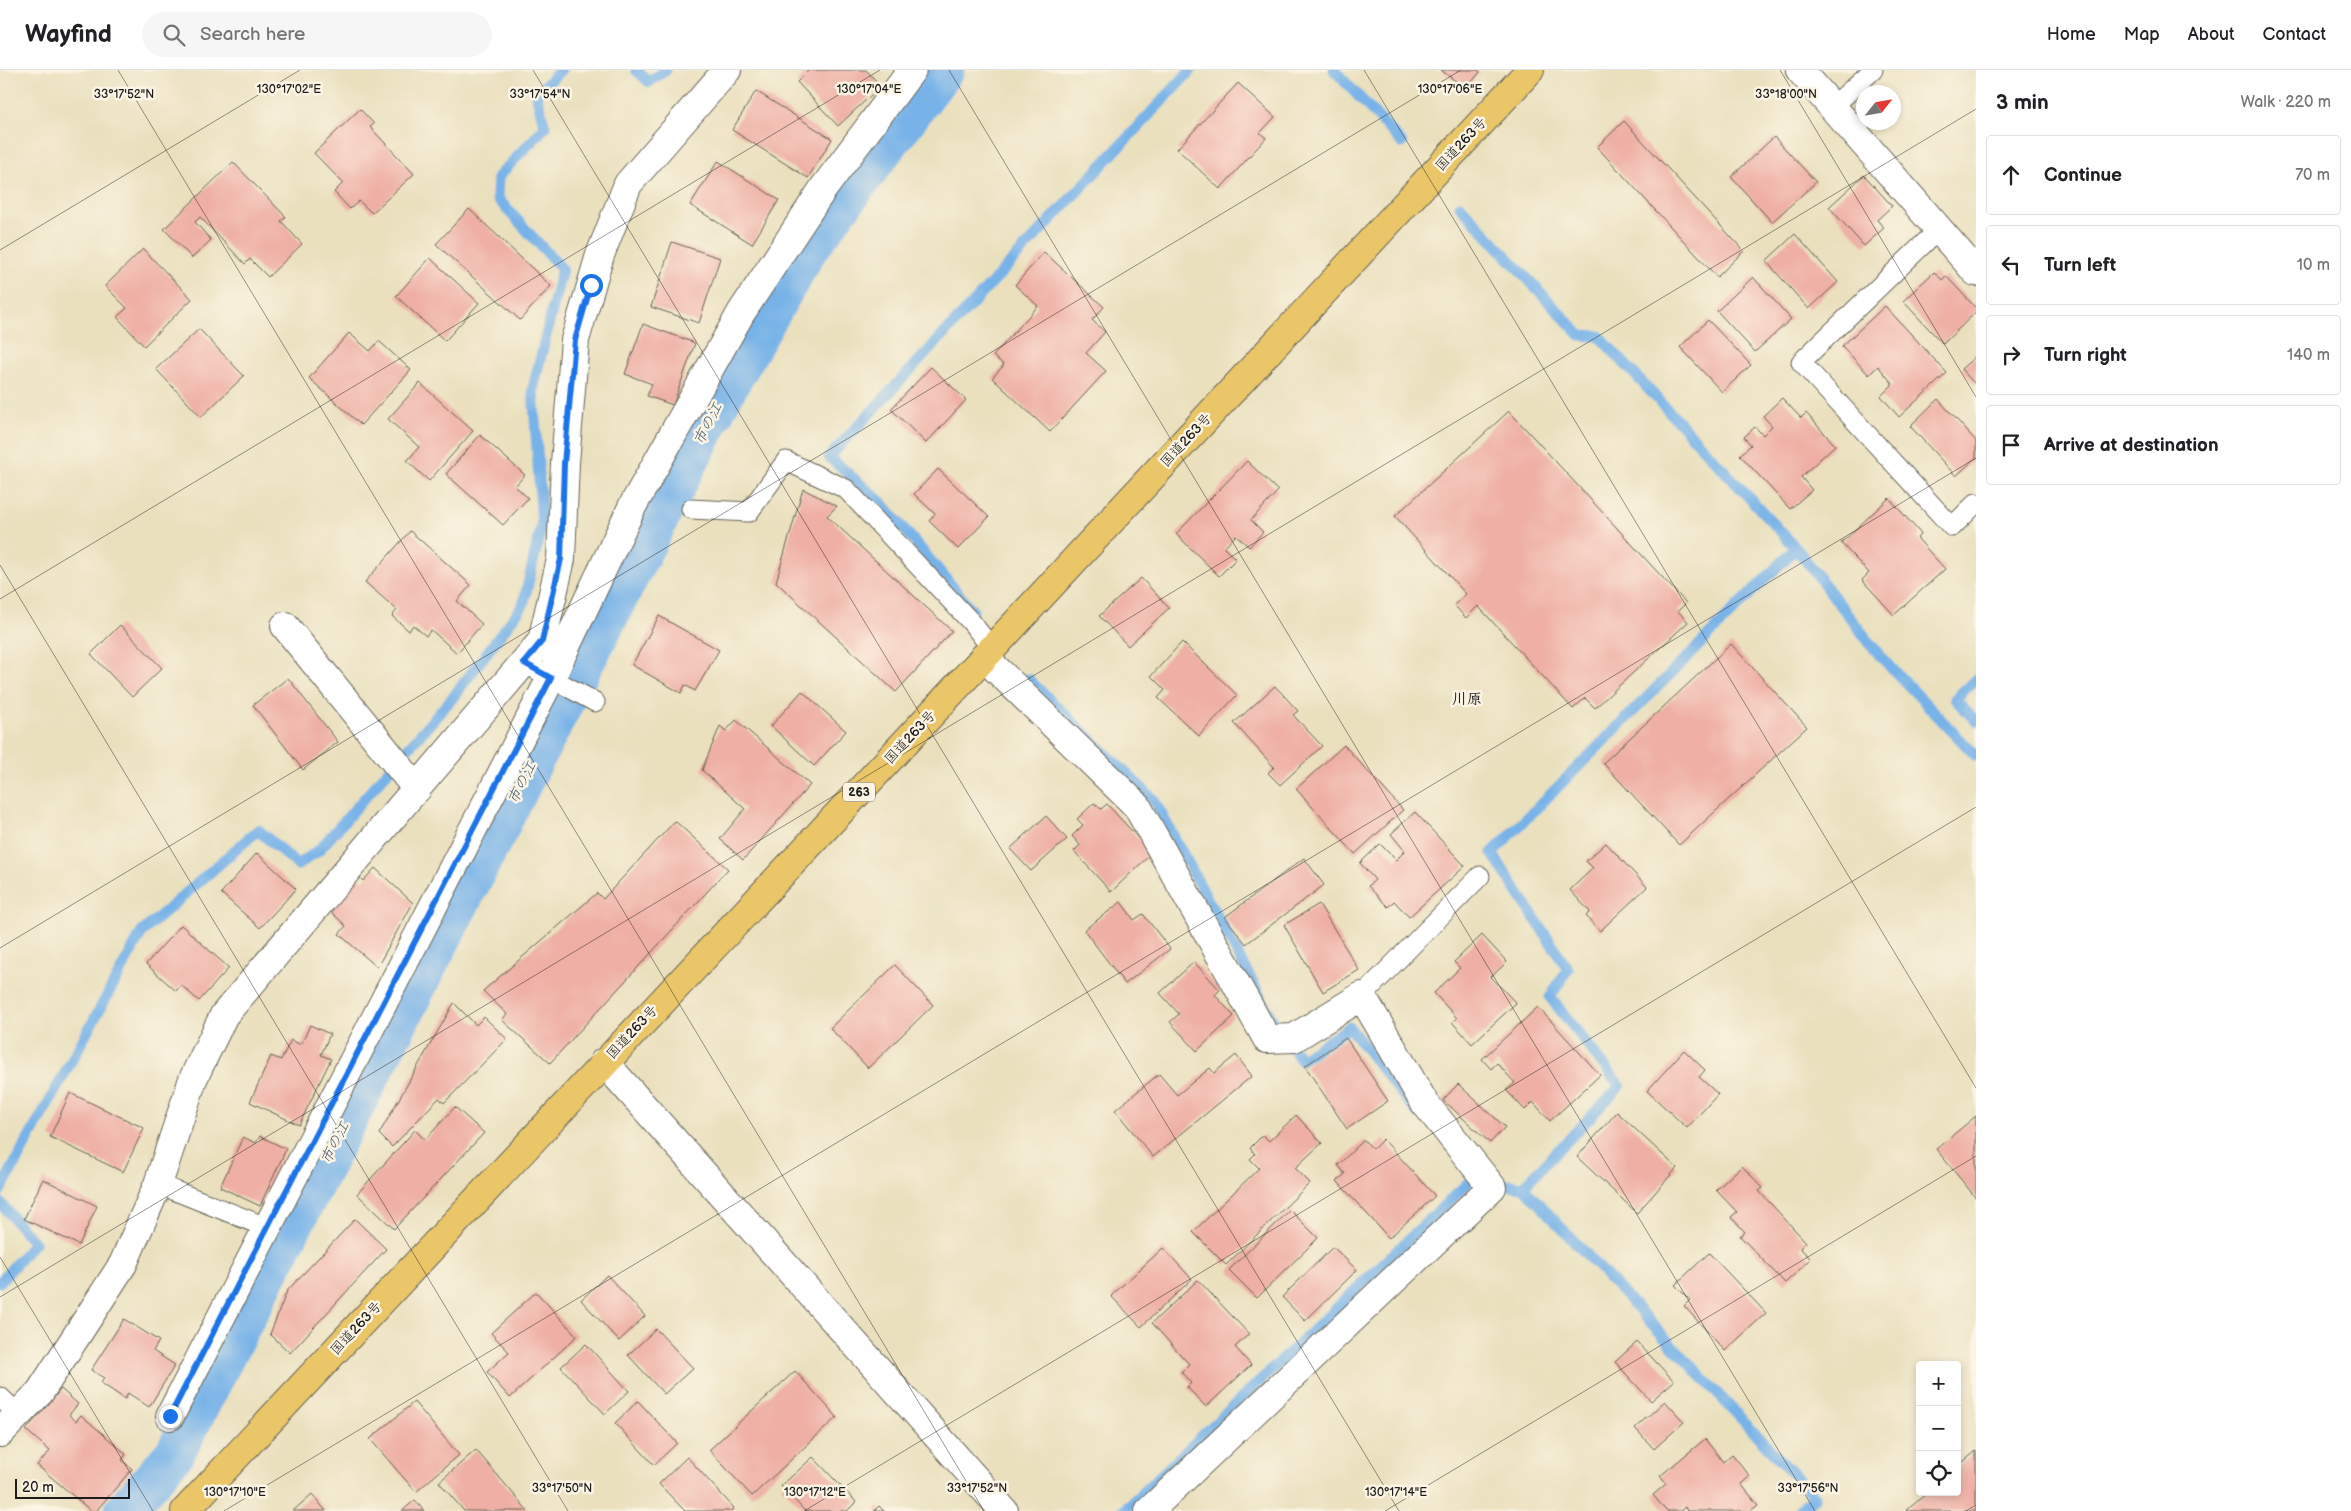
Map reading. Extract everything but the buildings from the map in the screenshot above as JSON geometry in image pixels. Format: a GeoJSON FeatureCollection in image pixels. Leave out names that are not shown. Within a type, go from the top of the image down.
{"type":"FeatureCollection","features":[{"type":"Feature","properties":{"kind":"highway","name":"国道263号"},"geometry":{"type":"LineString","coordinates":[[185,1511],[988,653],[1530,70]]}},
{"type":"Feature","properties":{"kind":"street"},"geometry":{"type":"LineString","coordinates":[[6,1412],[40,1392],[123,1264],[158,1184],[193,1079],[224,1015],[403,770],[524,663],[542,641],[561,559],[564,464],[575,340],[600,255],[628,184],[727,70]]}},
{"type":"Feature","properties":{"kind":"street"},"geometry":{"type":"LineString","coordinates":[[170,1416],[551,678],[632,507],[741,313],[823,189],[912,70]]}},
{"type":"Feature","properties":{"kind":"street"},"geometry":{"type":"LineString","coordinates":[[1800,70],[1831,108],[1976,272]]}},
{"type":"Feature","properties":{"kind":"street"},"geometry":{"type":"LineString","coordinates":[[285,626],[403,770]]}},
{"type":"Feature","properties":{"kind":"street"},"geometry":{"type":"LineString","coordinates":[[988,653],[1137,806],[1267,1039],[1294,1038],[1362,996],[1424,1102],[1492,1187],[1149,1511]]}},
{"type":"Feature","properties":{"kind":"street"},"geometry":{"type":"LineString","coordinates":[[604,1062],[1004,1511]]}},
{"type":"Feature","properties":{"kind":"lane"},"geometry":{"type":"LineString","coordinates":[[1831,108],[1873,70]]}},
{"type":"Feature","properties":{"kind":"lane"},"geometry":{"type":"LineString","coordinates":[[1939,229],[1801,362],[1952,527],[1976,503]]}},
{"type":"Feature","properties":{"kind":"lane"},"geometry":{"type":"LineString","coordinates":[[691,509],[749,512],[786,461],[846,489],[972,623],[988,653]]}},
{"type":"Feature","properties":{"kind":"lane"},"geometry":{"type":"LineString","coordinates":[[524,663],[595,702]]}},
{"type":"Feature","properties":{"kind":"lane"},"geometry":{"type":"LineString","coordinates":[[1362,996],[1480,876]]}},
{"type":"Feature","properties":{"kind":"lane"},"geometry":{"type":"LineString","coordinates":[[158,1184],[268,1228]]}},
{"type":"Feature","properties":{"kind":"waterway"},"geometry":{"type":"LineString","coordinates":[[0,1191],[142,932],[258,830],[298,865],[319,850],[454,696],[523,605],[542,524],[533,389],[562,269],[497,198],[498,177],[545,127],[536,94],[561,70]]}},
{"type":"Feature","properties":{"kind":"waterway"},"geometry":{"type":"LineString","coordinates":[[636,70],[649,82],[666,70]]}},
{"type":"Feature","properties":{"kind":"waterway","name":"市の江"},"geometry":{"type":"LineString","coordinates":[[124,1511],[175,1453],[722,397],[806,252],[944,70]]}},
{"type":"Feature","properties":{"kind":"waterway"},"geometry":{"type":"LineString","coordinates":[[973,611],[883,504],[829,457],[1191,70]]}},
{"type":"Feature","properties":{"kind":"waterway"},"geometry":{"type":"LineString","coordinates":[[1334,70],[1402,143]]}},
{"type":"Feature","properties":{"kind":"waterway"},"geometry":{"type":"LineString","coordinates":[[1460,206],[1580,335],[1599,336],[1796,548],[1880,656],[1976,756]]}},
{"type":"Feature","properties":{"kind":"waterway"},"geometry":{"type":"LineString","coordinates":[[1523,1187],[1620,1086],[1550,997],[1568,969],[1492,853],[1796,548]]}},
{"type":"Feature","properties":{"kind":"waterway"},"geometry":{"type":"LineString","coordinates":[[1028,679],[1154,800],[1273,1020],[1301,1060],[1349,1027],[1417,1113]]}},
{"type":"Feature","properties":{"kind":"waterway"},"geometry":{"type":"LineString","coordinates":[[1976,679],[1955,699],[1976,721]]}},
{"type":"Feature","properties":{"kind":"waterway"},"geometry":{"type":"LineString","coordinates":[[1123,1511],[1470,1181]]}},
{"type":"Feature","properties":{"kind":"waterway"},"geometry":{"type":"LineString","coordinates":[[1492,1183],[1523,1187],[1815,1497],[1798,1511]]}},
{"type":"Feature","properties":{"kind":"waterway"},"geometry":{"type":"LineString","coordinates":[[0,1202],[34,1243],[0,1282]]}},
{"type":"Feature","properties":{"kind":"district","name":"川原"},"geometry":{"type":"Point","coordinates":[1467,699]}},
{"type":"Feature","properties":{"kind":"route"},"geometry":{"type":"LineString","coordinates":[[170,1416],[551,678],[524,663],[542,641],[561,559],[564,464],[575,340],[591,285]]}}]}
